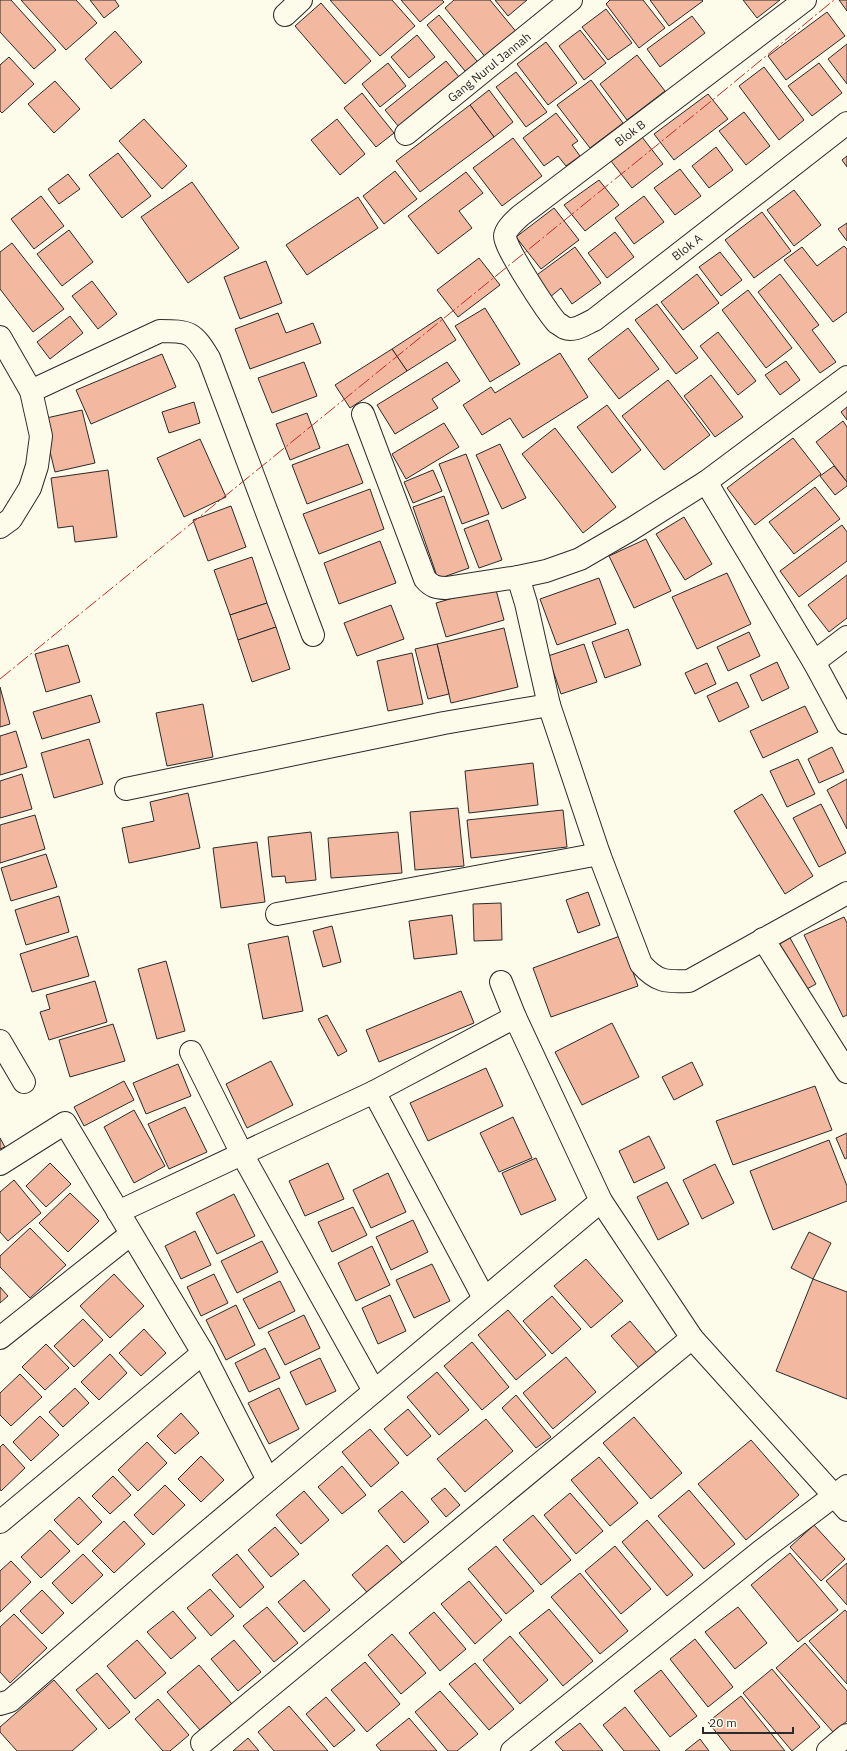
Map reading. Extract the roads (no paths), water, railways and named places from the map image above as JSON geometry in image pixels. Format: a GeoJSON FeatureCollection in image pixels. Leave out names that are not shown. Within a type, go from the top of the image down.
{"type":"FeatureCollection","features":[{"type":"Feature","properties":{"kind":"street"},"geometry":{"type":"LineString","coordinates":[[285,15],[301,0]]}},
{"type":"Feature","properties":{"kind":"street","name":"Gang Nurul Jannah"},"geometry":{"type":"LineString","coordinates":[[406,134],[571,0]]}},
{"type":"Feature","properties":{"kind":"street","name":"Blok B"},"geometry":{"type":"LineString","coordinates":[[532,286],[506,244],[505,236],[511,225],[520,216],[805,0]]}},
{"type":"Feature","properties":{"kind":"street","name":"Blok A"},"geometry":{"type":"LineString","coordinates":[[532,286],[558,323],[566,328],[576,328],[594,320],[847,122]]}},
{"type":"Feature","properties":{"kind":"street"},"geometry":{"type":"LineString","coordinates":[[31,391],[160,331],[182,331],[198,340],[209,358],[313,635]]}},
{"type":"Feature","properties":{"kind":"street"},"geometry":{"type":"LineString","coordinates":[[0,337],[31,391],[41,436],[37,466],[30,488],[11,519],[0,527]]}},
{"type":"Feature","properties":{"kind":"street"},"geometry":{"type":"LineString","coordinates":[[363,414],[425,579],[430,585],[436,588],[446,588],[518,577],[546,571],[580,559],[706,482],[847,377]]}},
{"type":"Feature","properties":{"kind":"street"},"geometry":{"type":"LineString","coordinates":[[706,482],[814,662],[847,723]]}},
{"type":"Feature","properties":{"kind":"street"},"geometry":{"type":"LineString","coordinates":[[518,577],[526,603],[549,704],[599,854],[642,964],[650,974],[662,981],[689,981],[847,893]]}},
{"type":"Feature","properties":{"kind":"street"},"geometry":{"type":"LineString","coordinates":[[814,662],[847,637]]}},
{"type":"Feature","properties":{"kind":"street"},"geometry":{"type":"LineString","coordinates":[[126,789],[436,725],[549,704]]}},
{"type":"Feature","properties":{"kind":"street"},"geometry":{"type":"LineString","coordinates":[[277,914],[599,854]]}},
{"type":"Feature","properties":{"kind":"street"},"geometry":{"type":"LineString","coordinates":[[762,939],[847,1072]]}},
{"type":"Feature","properties":{"kind":"street"},"geometry":{"type":"LineString","coordinates":[[501,982],[515,1017],[601,1201],[692,1338],[843,1497],[761,1551],[512,1751]]}},
{"type":"Feature","properties":{"kind":"street"},"geometry":{"type":"LineString","coordinates":[[118,1212],[374,1092],[515,1017]]}},
{"type":"Feature","properties":{"kind":"street"},"geometry":{"type":"LineString","coordinates":[[0,1041],[24,1082]]}},
{"type":"Feature","properties":{"kind":"street"},"geometry":{"type":"LineString","coordinates":[[191,1052],[242,1154],[374,1391]]}},
{"type":"Feature","properties":{"kind":"street"},"geometry":{"type":"LineString","coordinates":[[374,1092],[484,1298]]}},
{"type":"Feature","properties":{"kind":"street"},"geometry":{"type":"LineString","coordinates":[[0,1164],[65,1123],[203,1353],[268,1480]]}},
{"type":"Feature","properties":{"kind":"street"},"geometry":{"type":"LineString","coordinates":[[0,1704],[10,1701],[268,1480],[601,1201]]}},
{"type":"Feature","properties":{"kind":"street"},"geometry":{"type":"LineString","coordinates":[[0,1338],[131,1234]]}},
{"type":"Feature","properties":{"kind":"street"},"geometry":{"type":"LineString","coordinates":[[202,1743],[692,1338]]}},
{"type":"Feature","properties":{"kind":"street"},"geometry":{"type":"LineString","coordinates":[[0,1522],[203,1353]]}},
{"type":"Feature","properties":{"kind":"street"},"geometry":{"type":"LineString","coordinates":[[828,1751],[847,1735]]}}]}
